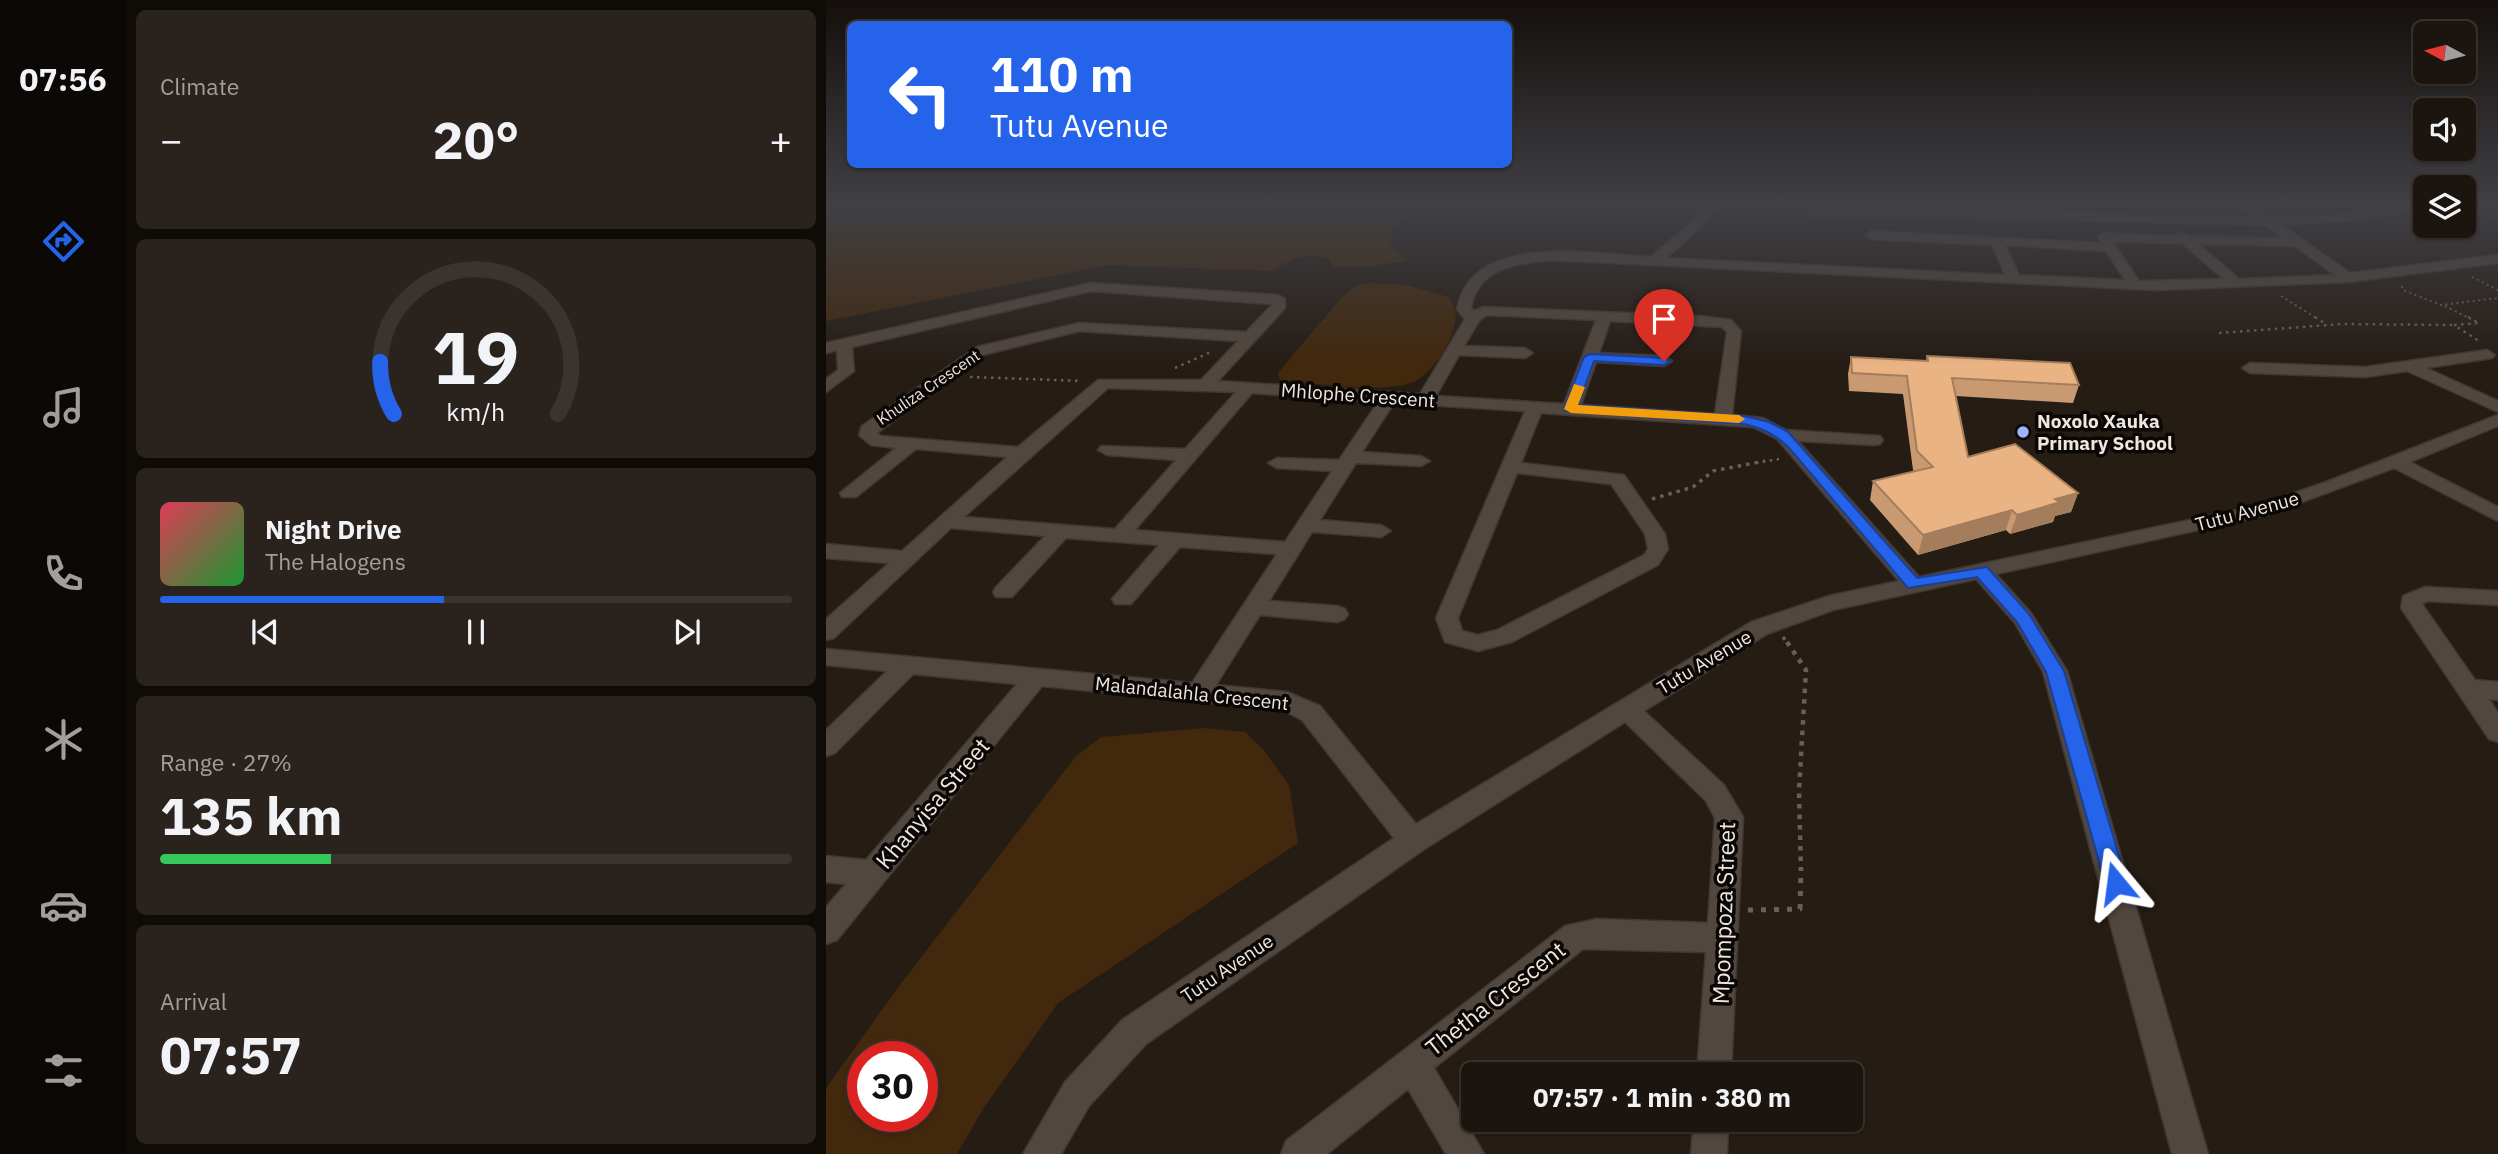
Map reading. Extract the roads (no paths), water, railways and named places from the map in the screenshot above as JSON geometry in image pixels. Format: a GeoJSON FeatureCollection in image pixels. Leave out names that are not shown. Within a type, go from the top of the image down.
{"type":"FeatureCollection","features":[{"type":"Feature","properties":{"kind":"street"},"geometry":{"type":"LineString","coordinates":[[1473,318],[1464,309],[1471,285],[1482,274],[1505,262],[1544,257]]}},
{"type":"Feature","properties":{"kind":"street"},"geometry":{"type":"LineString","coordinates":[[1566,257],[1653,262],[1795,257]]}},
{"type":"Feature","properties":{"kind":"street"},"geometry":{"type":"LineString","coordinates":[[1653,262],[1659,257]]}},
{"type":"Feature","properties":{"kind":"street"},"geometry":{"type":"LineString","coordinates":[[1890,257],[2014,279],[2135,285],[2348,278],[2498,259]]}},
{"type":"Feature","properties":{"kind":"street"},"geometry":{"type":"LineString","coordinates":[[2004,257],[2014,279]]}},
{"type":"Feature","properties":{"kind":"street"},"geometry":{"type":"LineString","coordinates":[[2117,257],[2135,285]]}},
{"type":"Feature","properties":{"kind":"street"},"geometry":{"type":"LineString","coordinates":[[2205,257],[2236,283]]}},
{"type":"Feature","properties":{"kind":"street"},"geometry":{"type":"LineString","coordinates":[[2319,257],[2348,278]]}},
{"type":"Feature","properties":{"kind":"street"},"geometry":{"type":"LineString","coordinates":[[826,348],[1099,286],[1278,299],[1280,305],[1247,337],[1205,385]]}},
{"type":"Feature","properties":{"kind":"street"},"geometry":{"type":"LineString","coordinates":[[1425,400],[1473,318],[1491,309],[1719,321],[1731,326],[1734,331],[1723,418]]}},
{"type":"Feature","properties":{"kind":"street"},"geometry":{"type":"LineString","coordinates":[[1571,409],[1605,315]]}},
{"type":"Feature","properties":{"kind":"street","name":"Khuliza Crescent"},"geometry":{"type":"LineString","coordinates":[[1021,453],[872,439],[868,430],[976,352],[1067,329],[1247,337]]}},
{"type":"Feature","properties":{"kind":"street"},"geometry":{"type":"LineString","coordinates":[[826,387],[846,371],[845,343]]}},
{"type":"Feature","properties":{"kind":"street"},"geometry":{"type":"LineString","coordinates":[[1455,350],[1525,353]]}},
{"type":"Feature","properties":{"kind":"street"},"geometry":{"type":"LineString","coordinates":[[2250,368],[2337,372],[2411,367],[2487,355]]}},
{"type":"Feature","properties":{"kind":"street"},"geometry":{"type":"LineString","coordinates":[[1590,357],[1664,361]]}},
{"type":"Feature","properties":{"kind":"street"},"geometry":{"type":"LineString","coordinates":[[2411,367],[2498,407]]}},
{"type":"Feature","properties":{"kind":"street","name":"Mhlophe Crescent"},"geometry":{"type":"LineString","coordinates":[[1021,453],[1104,383],[1205,385],[1757,422],[1783,435],[1914,584]]}},
{"type":"Feature","properties":{"kind":"street"},"geometry":{"type":"LineString","coordinates":[[1119,535],[1248,388]]}},
{"type":"Feature","properties":{"kind":"street"},"geometry":{"type":"LineString","coordinates":[[1198,693],[1256,607],[1389,397]]}},
{"type":"Feature","properties":{"kind":"street"},"geometry":{"type":"LineString","coordinates":[[1510,467],[1611,477],[1621,483],[1658,543],[1656,555],[1504,636],[1478,643],[1460,640],[1449,629],[1447,618],[1535,407]]}},
{"type":"Feature","properties":{"kind":"street","name":"Tutu Avenue"},"geometry":{"type":"LineString","coordinates":[[1041,1154],[1077,1094],[1134,1032],[1413,841],[1738,640],[1782,618],[1829,603],[2260,511],[2498,420]]}},
{"type":"Feature","properties":{"kind":"street"},"geometry":{"type":"LineString","coordinates":[[1783,435],[1874,440]]}},
{"type":"Feature","properties":{"kind":"street","name":"Khuliza Crescent"},"geometry":{"type":"LineString","coordinates":[[849,493],[913,443]]}},
{"type":"Feature","properties":{"kind":"street"},"geometry":{"type":"LineString","coordinates":[[1107,450],[1189,455]]}},
{"type":"Feature","properties":{"kind":"street"},"geometry":{"type":"LineString","coordinates":[[826,632],[1021,453]]}},
{"type":"Feature","properties":{"kind":"street"},"geometry":{"type":"LineString","coordinates":[[1277,463],[1421,461]]}},
{"type":"Feature","properties":{"kind":"street"},"geometry":{"type":"LineString","coordinates":[[2395,461],[2498,514]]}},
{"type":"Feature","properties":{"kind":"street"},"geometry":{"type":"LineString","coordinates":[[948,522],[1293,549]]}},
{"type":"Feature","properties":{"kind":"street"},"geometry":{"type":"LineString","coordinates":[[1308,525],[1381,531]]}},
{"type":"Feature","properties":{"kind":"street"},"geometry":{"type":"LineString","coordinates":[[1004,592],[1061,531]]}},
{"type":"Feature","properties":{"kind":"street"},"geometry":{"type":"LineString","coordinates":[[1123,599],[1175,540]]}},
{"type":"Feature","properties":{"kind":"street"},"geometry":{"type":"LineString","coordinates":[[826,551],[907,558]]}},
{"type":"Feature","properties":{"kind":"street"},"geometry":{"type":"LineString","coordinates":[[1981,571],[2023,618],[2055,671],[2190,1154]]}},
{"type":"Feature","properties":{"kind":"street"},"geometry":{"type":"LineString","coordinates":[[2498,598],[2424,594],[2411,601],[2412,608],[2498,732]]}},
{"type":"Feature","properties":{"kind":"street"},"geometry":{"type":"LineString","coordinates":[[1256,607],[1337,614]]}},
{"type":"Feature","properties":{"kind":"street","name":"Malandalahla Crescent"},"geometry":{"type":"LineString","coordinates":[[826,657],[1277,700],[1302,706],[1311,713],[1413,841]]}},
{"type":"Feature","properties":{"kind":"street"},"geometry":{"type":"LineString","coordinates":[[826,746],[908,665]]}},
{"type":"Feature","properties":{"kind":"street","name":"Khanyisa Street"},"geometry":{"type":"LineString","coordinates":[[826,930],[1037,676]]}},
{"type":"Feature","properties":{"kind":"street"},"geometry":{"type":"LineString","coordinates":[[2469,690],[2498,691]]}},
{"type":"Feature","properties":{"kind":"street","name":"Mpompoza Street"},"geometry":{"type":"LineString","coordinates":[[1627,709],[1726,807],[1729,817],[1715,1062]]}},
{"type":"Feature","properties":{"kind":"street"},"geometry":{"type":"LineString","coordinates":[[826,869],[873,874]]}},
{"type":"Feature","properties":{"kind":"street","name":"Thetha Crescent"},"geometry":{"type":"LineString","coordinates":[[1299,1154],[1576,936],[1586,933],[1724,924]]}},
{"type":"Feature","properties":{"kind":"street"},"geometry":{"type":"LineString","coordinates":[[1412,1063],[1466,1154]]}},
{"type":"Feature","properties":{"kind":"street"},"geometry":{"type":"LineString","coordinates":[[1709,1154],[1710,1132]]}},
{"type":"Feature","properties":{"kind":"place","name":"Noxolo Xauka Primary School"},"geometry":{"type":"Point","coordinates":[2023,432]}}]}
